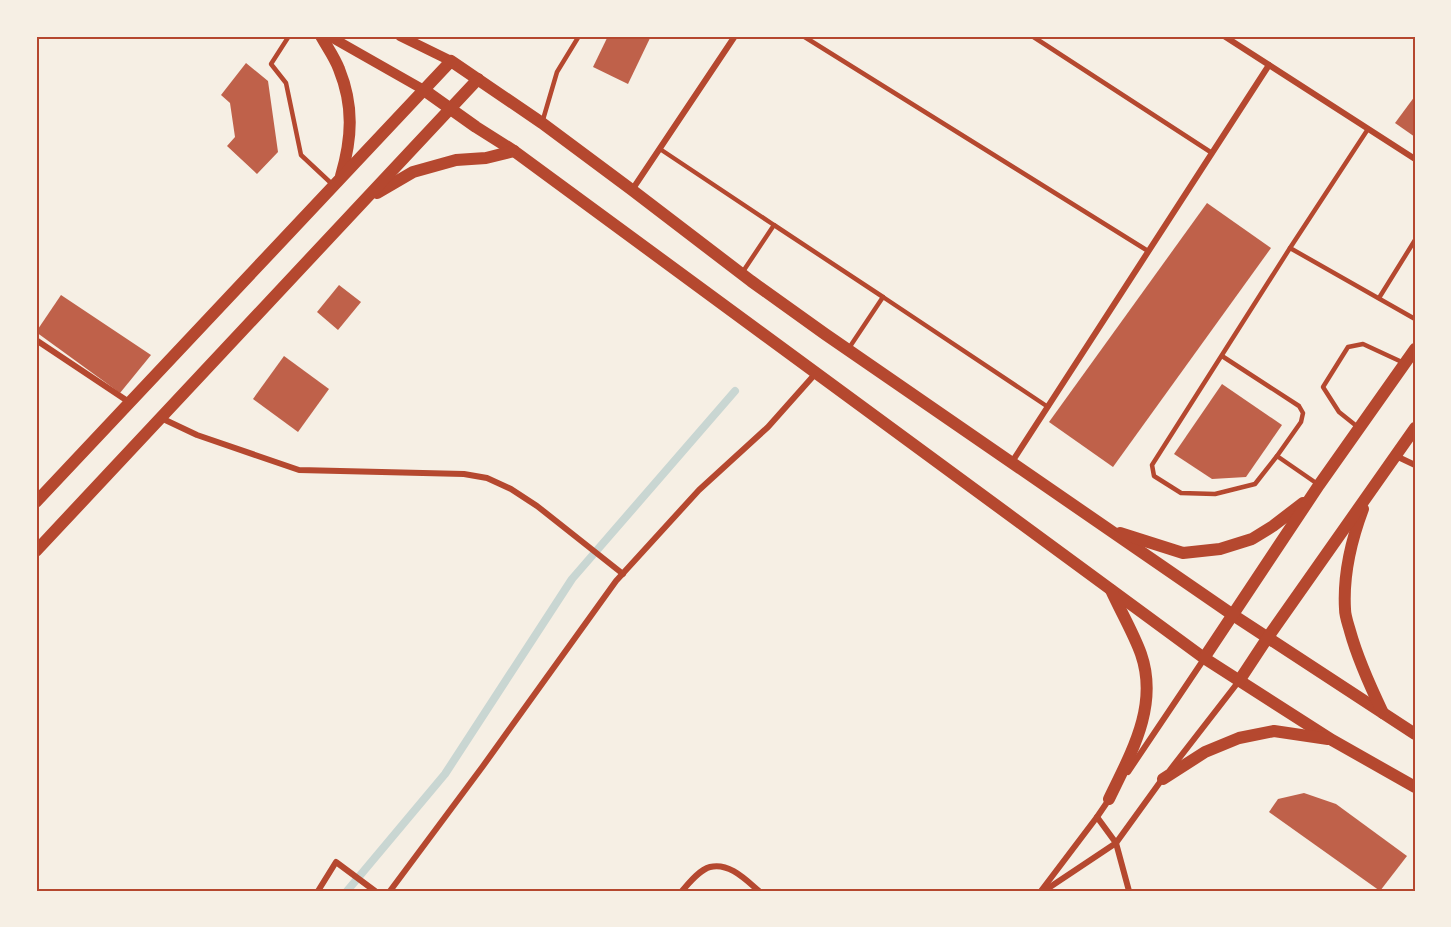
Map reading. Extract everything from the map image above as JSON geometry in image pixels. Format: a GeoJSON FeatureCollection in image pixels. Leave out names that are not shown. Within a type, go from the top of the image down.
{"type":"FeatureCollection","features":[{"type":"Feature","properties":{"kind":"main road"},"geometry":{"type":"LineString","coordinates":[[321,36],[339,69],[351,108],[348,151],[337,183]]}},
{"type":"Feature","properties":{"kind":"main road"},"geometry":{"type":"LineString","coordinates":[[36,502],[451,61],[542,123],[825,334],[1233,615],[1415,734]]}},
{"type":"Feature","properties":{"kind":"main road"},"geometry":{"type":"LineString","coordinates":[[36,551],[478,79]]}},
{"type":"Feature","properties":{"kind":"main road"},"geometry":{"type":"LineString","coordinates":[[424,90],[514,151],[1204,658],[1332,740],[1415,787]]}},
{"type":"Feature","properties":{"kind":"main road"},"geometry":{"type":"LineString","coordinates":[[365,199],[413,172],[456,160],[486,158],[514,151]]}},
{"type":"Feature","properties":{"kind":"main road"},"geometry":{"type":"LineString","coordinates":[[1204,658],[1319,485],[1415,349]]}},
{"type":"Feature","properties":{"kind":"main road"},"geometry":{"type":"LineString","coordinates":[[1239,681],[1415,428]]}},
{"type":"Feature","properties":{"kind":"main road"},"geometry":{"type":"LineString","coordinates":[[1369,491],[1353,534],[1346,572],[1345,611],[1354,646],[1366,678],[1384,714]]}},
{"type":"Feature","properties":{"kind":"main road"},"geometry":{"type":"LineString","coordinates":[[1108,528],[1183,553],[1220,549],[1252,539],[1312,496]]}},
{"type":"Feature","properties":{"kind":"main road"},"geometry":{"type":"LineString","coordinates":[[1109,799],[1132,750],[1145,712],[1147,680],[1141,653],[1110,589]]}},
{"type":"Feature","properties":{"kind":"main road"},"geometry":{"type":"LineString","coordinates":[[1163,779],[1205,752],[1239,738],[1274,731],[1332,740]]}},
{"type":"Feature","properties":{"kind":"street"},"geometry":{"type":"LineString","coordinates":[[329,36],[424,90]]}},
{"type":"Feature","properties":{"kind":"street"},"geometry":{"type":"LineString","coordinates":[[400,36],[451,61]]}},
{"type":"Feature","properties":{"kind":"street"},"geometry":{"type":"LineString","coordinates":[[632,190],[735,36]]}},
{"type":"Feature","properties":{"kind":"street"},"geometry":{"type":"LineString","coordinates":[[1224,36],[1233,38],[1415,159]]}},
{"type":"Feature","properties":{"kind":"street"},"geometry":{"type":"LineString","coordinates":[[1365,36],[1385,36]]}},
{"type":"Feature","properties":{"kind":"street"},"geometry":{"type":"LineString","coordinates":[[1012,463],[1269,64]]}},
{"type":"Feature","properties":{"kind":"street"},"geometry":{"type":"LineString","coordinates":[[36,340],[130,402]]}},
{"type":"Feature","properties":{"kind":"street"},"geometry":{"type":"LineString","coordinates":[[390,891],[616,581],[699,490],[768,427],[816,373]]}},
{"type":"Feature","properties":{"kind":"street"},"geometry":{"type":"LineString","coordinates":[[160,418],[197,435],[300,470],[465,474],[487,478],[528,500],[623,574]]}},
{"type":"Feature","properties":{"kind":"street"},"geometry":{"type":"LineString","coordinates":[[1395,456],[1415,465]]}},
{"type":"Feature","properties":{"kind":"street"},"geometry":{"type":"LineString","coordinates":[[1042,891],[1097,817],[1204,658]]}},
{"type":"Feature","properties":{"kind":"street"},"geometry":{"type":"LineString","coordinates":[[1042,891],[1116,843],[1239,681]]}},
{"type":"Feature","properties":{"kind":"street"},"geometry":{"type":"LineString","coordinates":[[1097,817],[1116,843],[1130,891]]}},
{"type":"Feature","properties":{"kind":"street"},"geometry":{"type":"LineString","coordinates":[[318,891],[336,862],[375,891]]}},
{"type":"Feature","properties":{"kind":"street"},"geometry":{"type":"LineString","coordinates":[[682,891],[700,873],[710,867],[723,867],[737,872],[759,891]]}},
{"type":"Feature","properties":{"kind":"lane"},"geometry":{"type":"LineString","coordinates":[[289,36],[272,64],[285,83],[301,155],[337,183]]}},
{"type":"Feature","properties":{"kind":"lane"},"geometry":{"type":"LineString","coordinates":[[542,123],[557,72],[579,36]]}},
{"type":"Feature","properties":{"kind":"lane"},"geometry":{"type":"LineString","coordinates":[[803,36],[1148,251]]}},
{"type":"Feature","properties":{"kind":"lane"},"geometry":{"type":"LineString","coordinates":[[1032,36],[1212,153]]}},
{"type":"Feature","properties":{"kind":"lane"},"geometry":{"type":"LineString","coordinates":[[1222,356],[1299,406],[1303,413],[1301,422],[1255,484],[1215,494],[1181,493],[1154,476],[1152,465],[1290,249],[1368,129]]}},
{"type":"Feature","properties":{"kind":"lane"},"geometry":{"type":"LineString","coordinates":[[660,149],[1048,407]]}},
{"type":"Feature","properties":{"kind":"lane"},"geometry":{"type":"LineString","coordinates":[[746,277],[774,225]]}},
{"type":"Feature","properties":{"kind":"lane"},"geometry":{"type":"LineString","coordinates":[[1379,298],[1415,240]]}},
{"type":"Feature","properties":{"kind":"lane"},"geometry":{"type":"LineString","coordinates":[[1290,249],[1415,319]]}},
{"type":"Feature","properties":{"kind":"lane"},"geometry":{"type":"LineString","coordinates":[[848,350],[883,297]]}},
{"type":"Feature","properties":{"kind":"lane"},"geometry":{"type":"LineString","coordinates":[[1359,428],[1339,412],[1323,387],[1347,347],[1363,344],[1405,363]]}},
{"type":"Feature","properties":{"kind":"lane"},"geometry":{"type":"LineString","coordinates":[[1277,456],[1319,485]]}},
{"type":"Feature","properties":{"kind":"building"},"geometry":{"type":"Polygon","coordinates":[[[608,36],[651,36],[628,84],[593,67],[608,36]]]}},
{"type":"Feature","properties":{"kind":"building"},"geometry":{"type":"Polygon","coordinates":[[[246,63],[268,81],[278,152],[257,174],[227,146],[235,137],[230,103],[221,95],[246,63]]]}},
{"type":"Feature","properties":{"kind":"building"},"geometry":{"type":"Polygon","coordinates":[[[1415,96],[1415,137],[1395,123],[1415,96]]]}},
{"type":"Feature","properties":{"kind":"building"},"geometry":{"type":"Polygon","coordinates":[[[1207,203],[1271,248],[1113,467],[1049,422],[1207,203]]]}},
{"type":"Feature","properties":{"kind":"building"},"geometry":{"type":"Polygon","coordinates":[[[339,285],[361,302],[338,330],[317,312],[339,285]]]}},
{"type":"Feature","properties":{"kind":"building"},"geometry":{"type":"Polygon","coordinates":[[[61,295],[151,355],[120,393],[36,332],[61,295]]]}},
{"type":"Feature","properties":{"kind":"building"},"geometry":{"type":"Polygon","coordinates":[[[284,356],[329,389],[298,432],[253,399],[284,356]]]}},
{"type":"Feature","properties":{"kind":"building"},"geometry":{"type":"Polygon","coordinates":[[[1222,384],[1282,425],[1246,477],[1212,479],[1174,454],[1222,384]]]}},
{"type":"Feature","properties":{"kind":"building"},"geometry":{"type":"Polygon","coordinates":[[[1304,793],[1336,804],[1407,856],[1380,891],[1269,812],[1278,799],[1304,793]]]}},
{"type":"Feature","properties":{"kind":"waterway"},"geometry":{"type":"LineString","coordinates":[[347,891],[445,774],[572,579],[735,391]]}}]}
